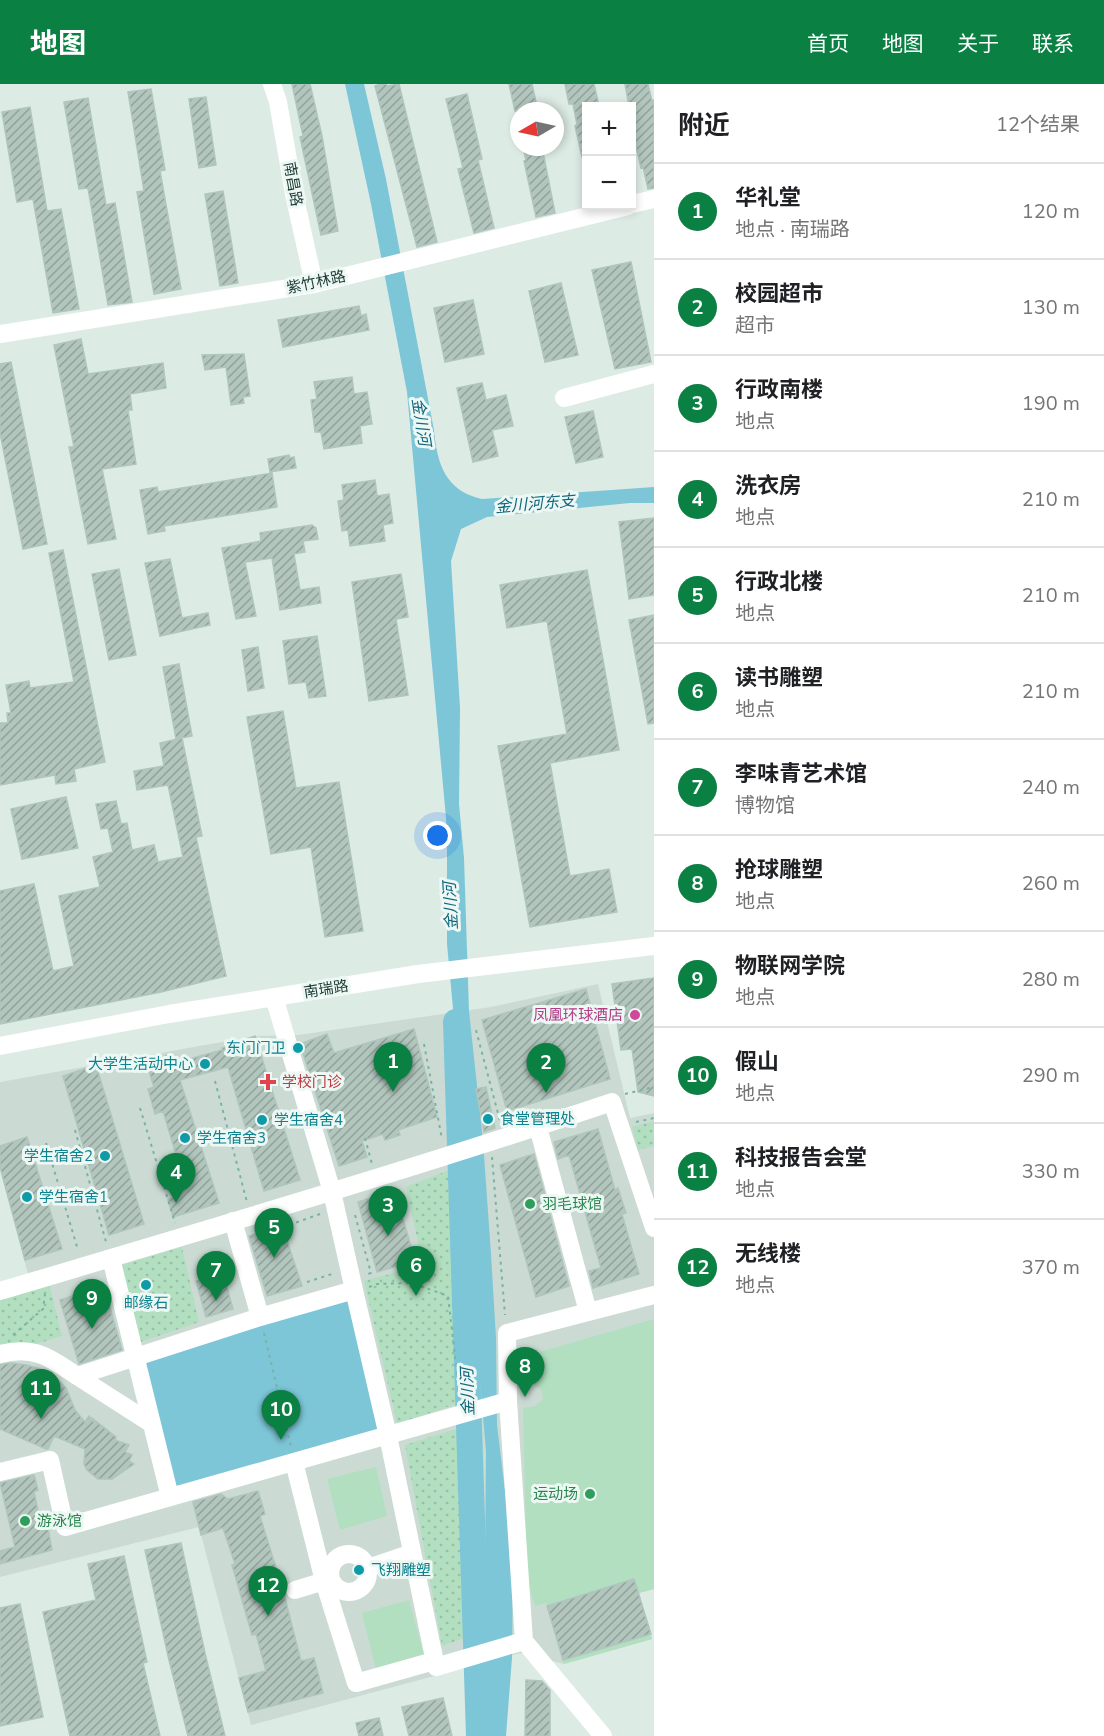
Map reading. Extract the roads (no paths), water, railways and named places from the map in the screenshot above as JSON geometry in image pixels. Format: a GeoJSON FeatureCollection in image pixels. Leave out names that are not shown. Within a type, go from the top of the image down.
{"type":"FeatureCollection","features":[{"type":"Feature","properties":{"kind":"street","name":"南昌路"},"geometry":{"type":"LineString","coordinates":[[273,84],[294,194],[318,283]]}},
{"type":"Feature","properties":{"kind":"street","name":"紫竹林路"},"geometry":{"type":"LineString","coordinates":[[636,203],[654,199]]}},
{"type":"Feature","properties":{"kind":"street","name":"紫竹林路"},"geometry":{"type":"LineString","coordinates":[[0,334],[318,283],[609,210]]}},
{"type":"Feature","properties":{"kind":"street"},"geometry":{"type":"LineString","coordinates":[[564,398],[654,374]]}},
{"type":"Feature","properties":{"kind":"street","name":"南瑞路"},"geometry":{"type":"LineString","coordinates":[[0,1046],[169,1014],[418,974],[654,946]]}},
{"type":"Feature","properties":{"kind":"street"},"geometry":{"type":"LineString","coordinates":[[274,997],[332,1192],[388,1436],[436,1667],[520,1641]]}},
{"type":"Feature","properties":{"kind":"street"},"geometry":{"type":"LineString","coordinates":[[0,1291],[47,1277],[109,1250],[242,1219],[449,1156],[612,1102],[654,1228]]}},
{"type":"Feature","properties":{"kind":"street"},"geometry":{"type":"LineString","coordinates":[[538,1127],[588,1312]]}},
{"type":"Feature","properties":{"kind":"street"},"geometry":{"type":"LineString","coordinates":[[242,1219],[262,1321]]}},
{"type":"Feature","properties":{"kind":"street"},"geometry":{"type":"LineString","coordinates":[[109,1250],[170,1497]]}},
{"type":"Feature","properties":{"kind":"street"},"geometry":{"type":"LineString","coordinates":[[77,1376],[262,1321],[354,1290]]}},
{"type":"Feature","properties":{"kind":"street"},"geometry":{"type":"LineString","coordinates":[[603,1736],[520,1641],[504,1402],[507,1333],[654,1295]]}},
{"type":"Feature","properties":{"kind":"street"},"geometry":{"type":"LineString","coordinates":[[2,1353],[28,1351],[45,1355],[152,1424]]}},
{"type":"Feature","properties":{"kind":"street"},"geometry":{"type":"LineString","coordinates":[[0,1472],[50,1460],[65,1527],[294,1458],[388,1436],[504,1402]]}},
{"type":"Feature","properties":{"kind":"street"},"geometry":{"type":"LineString","coordinates":[[294,1458],[356,1683],[434,1661]]}},
{"type":"Feature","properties":{"kind":"street"},"geometry":{"type":"LineString","coordinates":[[368,1568],[412,1553]]}},
{"type":"Feature","properties":{"kind":"street"},"geometry":{"type":"LineString","coordinates":[[356,1554],[366,1562],[367,1581],[352,1592],[339,1589],[327,1580],[330,1567],[338,1556],[356,1554]]}},
{"type":"Feature","properties":{"kind":"street"},"geometry":{"type":"LineString","coordinates":[[295,1590],[327,1580]]}},
{"type":"Feature","properties":{"kind":"water","name":"金川河东支"},"geometry":{"type":"Polygon","coordinates":[[[345,84],[364,84],[386,179],[438,454],[445,474],[451,482],[469,495],[482,499],[654,487],[654,503],[630,503],[487,517],[461,529],[451,561],[460,708],[459,804],[464,858],[469,1011],[483,1141],[491,1254],[496,1338],[497,1425],[513,1557],[512,1658],[506,1736],[487,1736],[486,1451],[473,1303],[461,1094],[447,944],[447,829],[407,392],[371,204],[345,84]]]}},
{"type":"Feature","properties":{"kind":"water"},"geometry":{"type":"Polygon","coordinates":[[[351,1297],[382,1432],[172,1491],[140,1362],[351,1297]]]}},
{"type":"Feature","properties":{"kind":"waterway","name":"金川河"},"geometry":{"type":"LineString","coordinates":[[456,1022],[479,1736]]}},
{"type":"Feature","properties":{"kind":"place","name":"凤凰环球酒店"},"geometry":{"type":"Point","coordinates":[635,1015]}},
{"type":"Feature","properties":{"kind":"place","name":"东门门卫"},"geometry":{"type":"Point","coordinates":[298,1048]}},
{"type":"Feature","properties":{"kind":"place","name":"大学生活动中心"},"geometry":{"type":"Point","coordinates":[205,1064]}},
{"type":"Feature","properties":{"kind":"place","name":"学校门诊"},"geometry":{"type":"Point","coordinates":[268,1082]}},
{"type":"Feature","properties":{"kind":"place","name":"华礼堂"},"geometry":{"type":"Point","coordinates":[393,1092]}},
{"type":"Feature","properties":{"kind":"place","name":"校园超市"},"geometry":{"type":"Point","coordinates":[546,1093]}},
{"type":"Feature","properties":{"kind":"place","name":"食堂管理处"},"geometry":{"type":"Point","coordinates":[488,1119]}},
{"type":"Feature","properties":{"kind":"place","name":"学生宿舍4"},"geometry":{"type":"Point","coordinates":[262,1120]}},
{"type":"Feature","properties":{"kind":"place","name":"学生宿舍3"},"geometry":{"type":"Point","coordinates":[185,1138]}},
{"type":"Feature","properties":{"kind":"place","name":"学生宿舍2"},"geometry":{"type":"Point","coordinates":[105,1156]}},
{"type":"Feature","properties":{"kind":"place","name":"学生宿舍1"},"geometry":{"type":"Point","coordinates":[27,1197]}},
{"type":"Feature","properties":{"kind":"place","name":"洗衣房"},"geometry":{"type":"Point","coordinates":[176,1203]}},
{"type":"Feature","properties":{"kind":"place","name":"羽毛球馆"},"geometry":{"type":"Point","coordinates":[530,1204]}},
{"type":"Feature","properties":{"kind":"place","name":"行政南楼"},"geometry":{"type":"Point","coordinates":[388,1236]}},
{"type":"Feature","properties":{"kind":"place","name":"行政北楼"},"geometry":{"type":"Point","coordinates":[274,1258]}},
{"type":"Feature","properties":{"kind":"place","name":"邮缘石"},"geometry":{"type":"Point","coordinates":[146,1285]}},
{"type":"Feature","properties":{"kind":"place","name":"读书雕塑"},"geometry":{"type":"Point","coordinates":[416,1296]}},
{"type":"Feature","properties":{"kind":"place","name":"李味青艺术馆"},"geometry":{"type":"Point","coordinates":[216,1301]}},
{"type":"Feature","properties":{"kind":"place","name":"物联网学院"},"geometry":{"type":"Point","coordinates":[92,1329]}},
{"type":"Feature","properties":{"kind":"place","name":"抢球雕塑"},"geometry":{"type":"Point","coordinates":[525,1397]}},
{"type":"Feature","properties":{"kind":"place","name":"科技报告会堂"},"geometry":{"type":"Point","coordinates":[41,1419]}},
{"type":"Feature","properties":{"kind":"place","name":"假山"},"geometry":{"type":"Point","coordinates":[281,1440]}},
{"type":"Feature","properties":{"kind":"place","name":"运动场"},"geometry":{"type":"Point","coordinates":[590,1494]}},
{"type":"Feature","properties":{"kind":"place","name":"游泳馆"},"geometry":{"type":"Point","coordinates":[25,1521]}},
{"type":"Feature","properties":{"kind":"place","name":"飞翔雕塑"},"geometry":{"type":"Point","coordinates":[359,1570]}},
{"type":"Feature","properties":{"kind":"place","name":"无线楼"},"geometry":{"type":"Point","coordinates":[268,1616]}}]}
